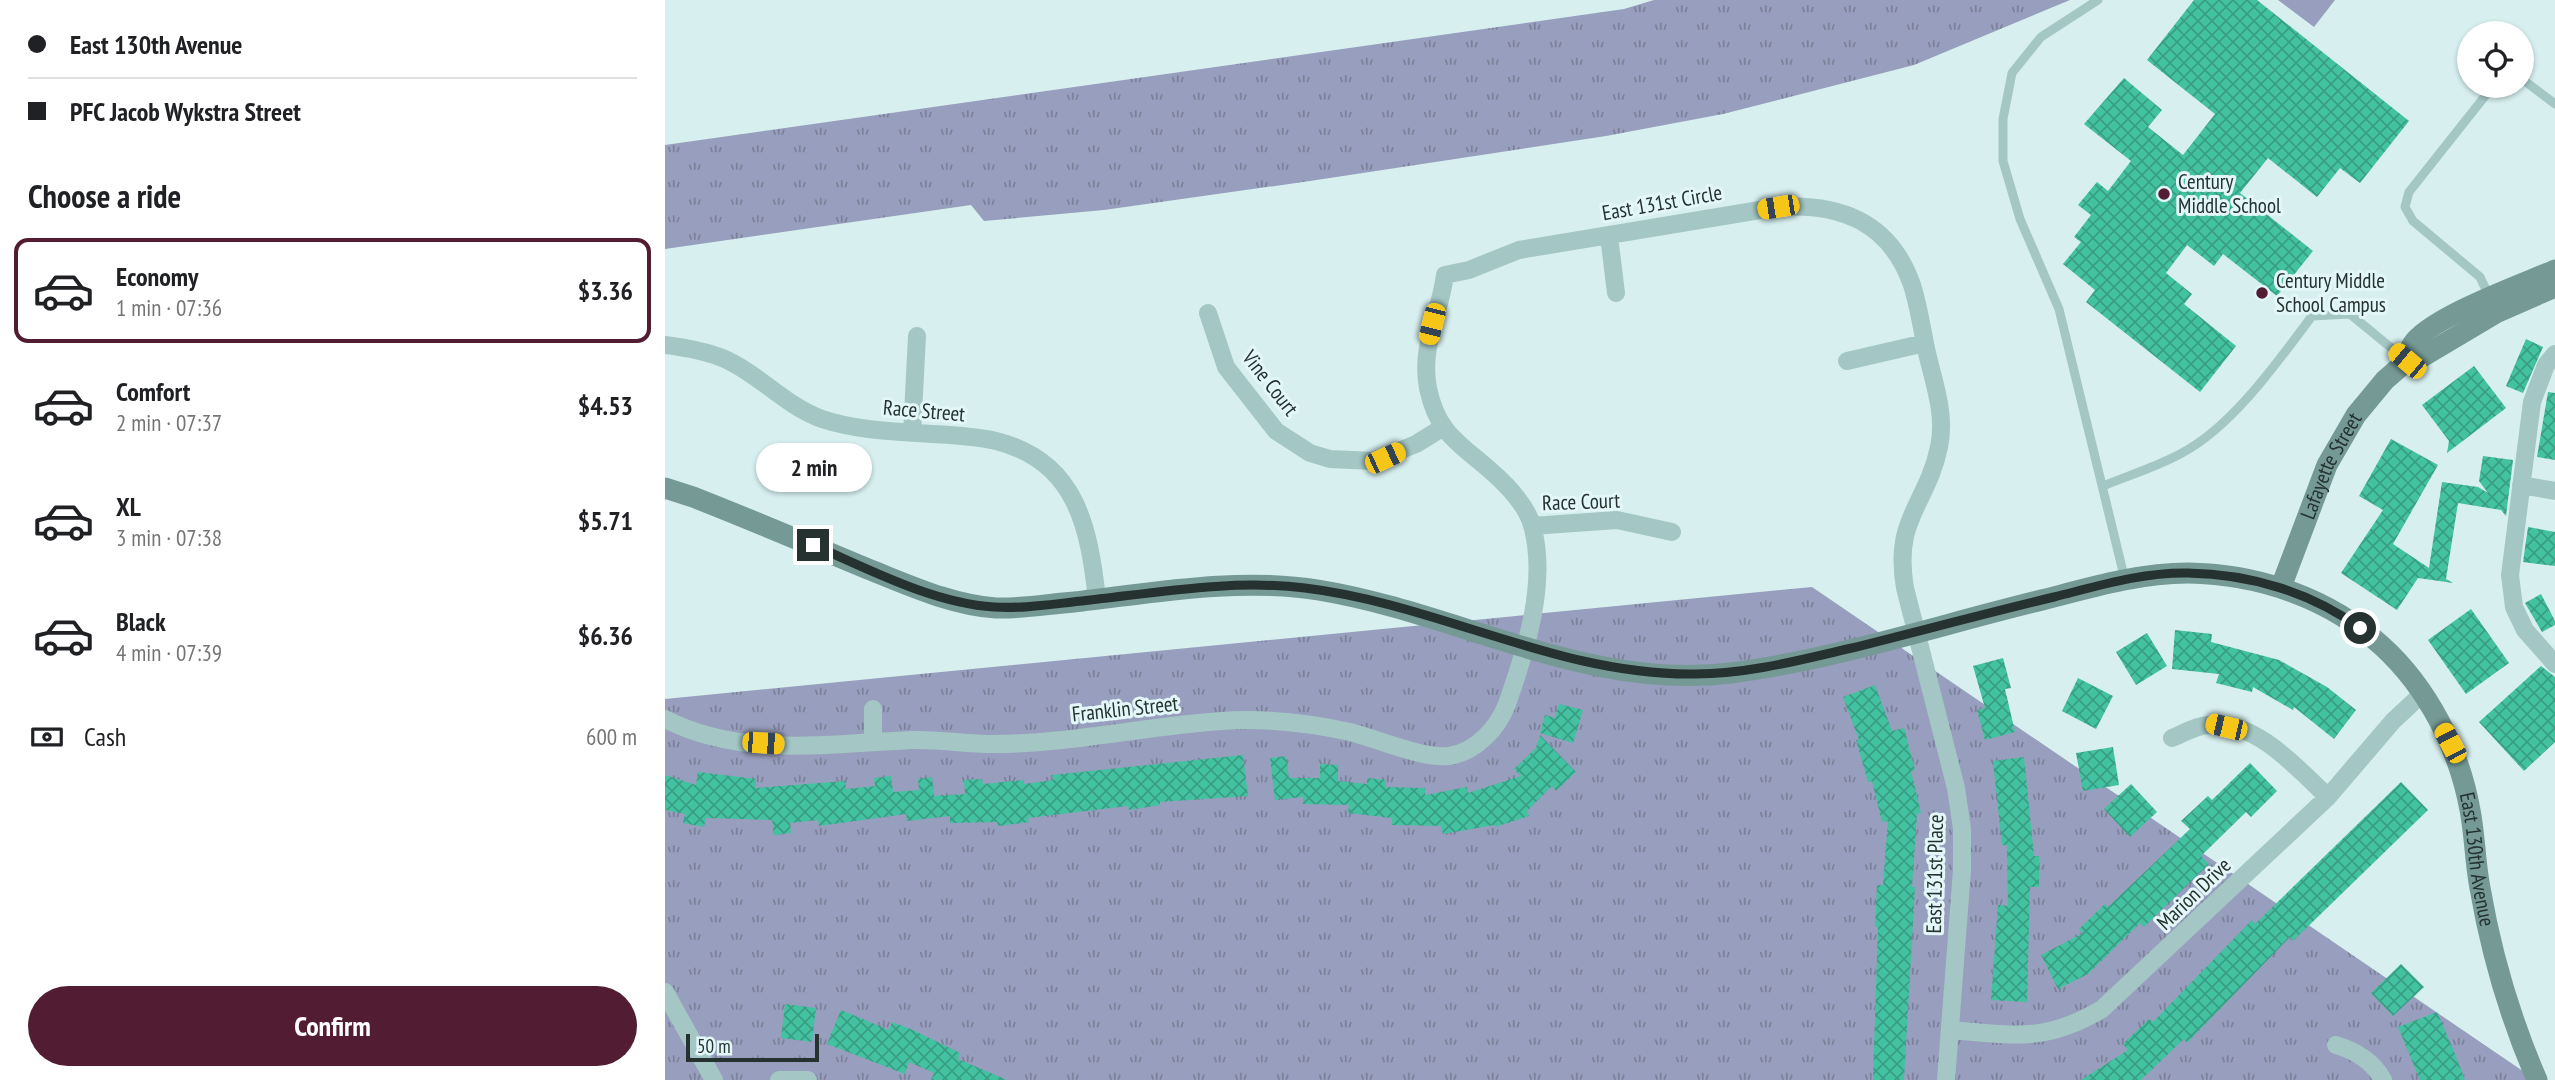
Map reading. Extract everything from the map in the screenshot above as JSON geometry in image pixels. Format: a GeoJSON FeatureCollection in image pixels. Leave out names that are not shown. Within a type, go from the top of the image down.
{"type":"FeatureCollection","features":[{"type":"Feature","properties":{"kind":"street","name":"East 131st Circle"},"geometry":{"type":"LineString","coordinates":[[1524,646],[1537,587],[1532,526],[1515,495],[1442,428],[1429,389],[1426,354],[1445,275],[1469,270],[1519,250],[1778,207],[1815,207],[1860,218],[1871,225],[1901,263],[1916,297],[1941,421],[1940,444],[1910,514],[1903,542],[1902,568],[1917,632]]}},
{"type":"Feature","properties":{"kind":"street"},"geometry":{"type":"LineString","coordinates":[[1609,236],[1616,293]]}},
{"type":"Feature","properties":{"kind":"street","name":"Lafayette Street"},"geometry":{"type":"LineString","coordinates":[[2407,361],[2411,345],[2446,319],[2555,270]]}},
{"type":"Feature","properties":{"kind":"street","name":"Lafayette Street"},"geometry":{"type":"LineString","coordinates":[[2281,587],[2327,465],[2342,436],[2371,396],[2407,361],[2422,357],[2496,313],[2555,288]]}},
{"type":"Feature","properties":{"kind":"street","name":"Vine Court"},"geometry":{"type":"LineString","coordinates":[[1208,313],[1226,367],[1276,431],[1310,453],[1330,459],[1374,461],[1416,444],[1442,428]]}},
{"type":"Feature","properties":{"kind":"street"},"geometry":{"type":"LineString","coordinates":[[912,433],[917,335]]}},
{"type":"Feature","properties":{"kind":"street"},"geometry":{"type":"LineString","coordinates":[[1847,361],[1925,343]]}},
{"type":"Feature","properties":{"kind":"street","name":"Race Street"},"geometry":{"type":"LineString","coordinates":[[665,345],[690,348],[727,360],[778,396],[822,419],[848,426],[993,440],[1026,453],[1045,465],[1066,486],[1081,512],[1091,554],[1097,599]]}},
{"type":"Feature","properties":{"kind":"street"},"geometry":{"type":"LineString","coordinates":[[2555,354],[2546,365],[2532,402],[2510,575],[2514,607],[2525,630],[2555,664]]}},
{"type":"Feature","properties":{"kind":"street"},"geometry":{"type":"LineString","coordinates":[[2521,485],[2555,491]]}},
{"type":"Feature","properties":{"kind":"street","name":"East 130th Avenue"},"geometry":{"type":"LineString","coordinates":[[665,488],[952,600],[995,608],[1255,584],[1304,588],[1384,605],[1524,646],[1640,673],[1726,673],[1790,663],[2125,580],[2184,573],[2243,579],[2281,587],[2306,596],[2360,628],[2395,659],[2422,694],[2450,743],[2464,780],[2483,902],[2516,1025],[2537,1080]]}},
{"type":"Feature","properties":{"kind":"street","name":"Race Court"},"geometry":{"type":"LineString","coordinates":[[1532,526],[1617,520],[1672,532]]}},
{"type":"Feature","properties":{"kind":"street","name":"East 131st Place"},"geometry":{"type":"LineString","coordinates":[[1917,632],[1956,788],[1962,829],[1946,1080]]}},
{"type":"Feature","properties":{"kind":"street","name":"Franklin Street"},"geometry":{"type":"LineString","coordinates":[[665,719],[695,734],[718,740],[808,746],[932,739],[992,744],[1253,720],[1318,726],[1444,756],[1459,754],[1482,740],[1495,727],[1507,703],[1524,646]]}},
{"type":"Feature","properties":{"kind":"street","name":"Marion Drive"},"geometry":{"type":"LineString","coordinates":[[1951,1030],[2042,1034],[2080,1023],[2102,1010],[2327,797],[2393,721],[2422,694]]}},
{"type":"Feature","properties":{"kind":"street"},"geometry":{"type":"LineString","coordinates":[[873,709],[873,742]]}},
{"type":"Feature","properties":{"kind":"street"},"geometry":{"type":"LineString","coordinates":[[2172,738],[2197,727],[2212,724],[2247,733],[2277,748],[2327,797]]}},
{"type":"Feature","properties":{"kind":"street"},"geometry":{"type":"LineString","coordinates":[[665,992],[714,1080]]}},
{"type":"Feature","properties":{"kind":"street"},"geometry":{"type":"LineString","coordinates":[[2336,1045],[2360,1055],[2376,1069],[2383,1080]]}},
{"type":"Feature","properties":{"kind":"street"},"geometry":{"type":"LineString","coordinates":[[779,1080],[808,1080]]}},
{"type":"Feature","properties":{"kind":"lane"},"geometry":{"type":"LineString","coordinates":[[2098,0],[2041,37],[2013,73],[2003,119],[2003,161],[2020,219],[2059,309],[2125,580]]}},
{"type":"Feature","properties":{"kind":"lane"},"geometry":{"type":"LineString","coordinates":[[2534,88],[2555,104]]}},
{"type":"Feature","properties":{"kind":"lane"},"geometry":{"type":"LineString","coordinates":[[2483,98],[2409,192],[2405,207],[2413,220],[2480,277],[2490,298]]}},
{"type":"Feature","properties":{"kind":"lane"},"geometry":{"type":"LineString","coordinates":[[2103,486],[2175,456],[2205,438],[2231,414],[2312,316],[2350,314],[2407,361]]}},
{"type":"Feature","properties":{"kind":"green space"},"geometry":{"type":"Polygon","coordinates":[[[1654,0],[2070,0],[1914,65],[1723,114],[1606,136],[1104,210],[984,221],[971,205],[665,249],[665,145],[1624,9],[1654,0]]]}},
{"type":"Feature","properties":{"kind":"green space"},"geometry":{"type":"Polygon","coordinates":[[[2278,0],[2335,0],[2314,27],[2278,0]]]}},
{"type":"Feature","properties":{"kind":"green space"},"geometry":{"type":"Polygon","coordinates":[[[1812,587],[2536,1080],[665,1080],[665,699],[1812,587]]]}},
{"type":"Feature","properties":{"kind":"building","name":"Century Middle School"},"geometry":{"type":"Polygon","coordinates":[[[2194,0],[2257,0],[2409,121],[2360,183],[2340,168],[2317,197],[2268,158],[2240,193],[2313,251],[2277,296],[2223,254],[2214,266],[2187,245],[2166,273],[2192,294],[2184,304],[2236,346],[2200,392],[2086,302],[2095,290],[2063,264],[2081,242],[2074,237],[2091,215],[2078,205],[2097,182],[2108,191],[2131,161],[2084,124],[2124,78],[2162,110],[2148,127],[2183,155],[2215,114],[2147,60],[2194,0]]]}},
{"type":"Feature","properties":{"kind":"building"},"geometry":{"type":"Polygon","coordinates":[[[2526,339],[2543,347],[2523,393],[2506,386],[2526,339]]]}},
{"type":"Feature","properties":{"kind":"building"},"geometry":{"type":"Polygon","coordinates":[[[2474,366],[2506,408],[2447,453],[2449,441],[2422,405],[2474,366]]]}},
{"type":"Feature","properties":{"kind":"building"},"geometry":{"type":"Polygon","coordinates":[[[2548,392],[2555,393],[2555,460],[2537,457],[2548,392]]]}},
{"type":"Feature","properties":{"kind":"building"},"geometry":{"type":"Polygon","coordinates":[[[2391,439],[2438,465],[2393,544],[2429,568],[2442,482],[2478,487],[2488,493],[2479,481],[2483,456],[2513,460],[2506,516],[2501,510],[2458,503],[2446,579],[2453,583],[2418,578],[2397,610],[2341,573],[2383,510],[2359,496],[2391,439]]]}},
{"type":"Feature","properties":{"kind":"building"},"geometry":{"type":"Polygon","coordinates":[[[2528,527],[2555,532],[2555,566],[2523,562],[2528,527]]]}},
{"type":"Feature","properties":{"kind":"building"},"geometry":{"type":"Polygon","coordinates":[[[2541,594],[2555,621],[2555,625],[2542,632],[2525,603],[2541,594]]]}},
{"type":"Feature","properties":{"kind":"building"},"geometry":{"type":"Polygon","coordinates":[[[2471,609],[2509,663],[2466,694],[2428,640],[2471,609]]]}},
{"type":"Feature","properties":{"kind":"building"},"geometry":{"type":"Polygon","coordinates":[[[2175,630],[2212,634],[2211,642],[2279,660],[2327,687],[2356,710],[2334,739],[2294,707],[2293,710],[2253,687],[2252,692],[2216,683],[2219,674],[2172,669],[2175,630]]]}},
{"type":"Feature","properties":{"kind":"building"},"geometry":{"type":"Polygon","coordinates":[[[2147,633],[2167,666],[2136,685],[2116,652],[2147,633]]]}},
{"type":"Feature","properties":{"kind":"building"},"geometry":{"type":"Polygon","coordinates":[[[2003,658],[2011,688],[2005,689],[2015,732],[1985,740],[1977,710],[1985,708],[1973,666],[2003,658]]]}},
{"type":"Feature","properties":{"kind":"building"},"geometry":{"type":"Polygon","coordinates":[[[2541,666],[2555,677],[2555,742],[2524,771],[2479,722],[2541,666]]]}},
{"type":"Feature","properties":{"kind":"building"},"geometry":{"type":"Polygon","coordinates":[[[2078,678],[2113,696],[2096,729],[2062,711],[2078,678]]]}},
{"type":"Feature","properties":{"kind":"building"},"geometry":{"type":"Polygon","coordinates":[[[1875,685],[1892,731],[1904,728],[1915,770],[1911,771],[1921,813],[1917,814],[1912,887],[1915,887],[1904,1080],[1873,1080],[1877,885],[1883,885],[1888,821],[1882,822],[1872,781],[1868,782],[1856,740],[1859,740],[1843,697],[1875,685]]]}},
{"type":"Feature","properties":{"kind":"building"},"geometry":{"type":"Polygon","coordinates":[[[1559,704],[1583,710],[1573,743],[1540,733],[1545,715],[1555,718],[1559,704]]]}},
{"type":"Feature","properties":{"kind":"building"},"geometry":{"type":"Polygon","coordinates":[[[1540,735],[1576,772],[1556,791],[1552,786],[1527,811],[1529,816],[1495,827],[1494,825],[1443,834],[1441,826],[1392,825],[1392,818],[1348,813],[1349,805],[1303,804],[1303,797],[1275,800],[1270,758],[1286,756],[1289,778],[1320,778],[1320,764],[1338,765],[1338,781],[1367,784],[1367,778],[1386,780],[1386,787],[1425,788],[1425,795],[1467,787],[1468,793],[1521,776],[1514,769],[1536,748],[1540,735]]]}},
{"type":"Feature","properties":{"kind":"building"},"geometry":{"type":"Polygon","coordinates":[[[2113,747],[2119,785],[2083,791],[2076,753],[2113,747]]]}},
{"type":"Feature","properties":{"kind":"building"},"geometry":{"type":"Polygon","coordinates":[[[1243,755],[1248,796],[1160,802],[1160,805],[1129,810],[1128,806],[1028,818],[1029,822],[998,826],[997,822],[950,823],[950,816],[907,821],[906,814],[819,826],[818,820],[790,823],[791,833],[774,835],[772,820],[706,818],[704,827],[683,823],[685,814],[665,810],[665,775],[696,785],[698,772],[756,779],[756,788],[845,781],[846,789],[875,786],[874,778],[891,776],[893,792],[919,790],[918,779],[932,777],[934,796],[965,794],[964,780],[982,779],[983,784],[1024,780],[1024,784],[1053,780],[1052,775],[1243,755]]]}},
{"type":"Feature","properties":{"kind":"building"},"geometry":{"type":"Polygon","coordinates":[[[2024,757],[2034,856],[2039,856],[2039,887],[2030,887],[2027,1002],[1991,1000],[1998,905],[2008,906],[2007,845],[2002,845],[1993,761],[2024,757]]]}},
{"type":"Feature","properties":{"kind":"building"},"geometry":{"type":"Polygon","coordinates":[[[2250,763],[2277,791],[2251,817],[2246,812],[2201,856],[2209,864],[2144,927],[2140,923],[2088,974],[2058,989],[2041,955],[2083,933],[2079,929],[2105,904],[2108,907],[2190,829],[2181,821],[2208,796],[2212,800],[2250,763]]]}},
{"type":"Feature","properties":{"kind":"building"},"geometry":{"type":"Polygon","coordinates":[[[2401,782],[2428,810],[2293,941],[2290,937],[2187,1043],[2184,1039],[2141,1080],[2081,1080],[2128,1050],[2123,1044],[2149,1019],[2153,1022],[2252,920],[2255,924],[2401,782]]]}},
{"type":"Feature","properties":{"kind":"building"},"geometry":{"type":"Polygon","coordinates":[[[2131,784],[2157,812],[2130,837],[2104,809],[2131,784]]]}},
{"type":"Feature","properties":{"kind":"building"},"geometry":{"type":"Polygon","coordinates":[[[2401,964],[2424,987],[2393,1016],[2371,993],[2401,964]]]}},
{"type":"Feature","properties":{"kind":"building"},"geometry":{"type":"Polygon","coordinates":[[[785,1004],[816,1008],[812,1042],[781,1038],[785,1004]]]}},
{"type":"Feature","properties":{"kind":"building"},"geometry":{"type":"Polygon","coordinates":[[[841,1010],[889,1030],[892,1022],[913,1030],[960,1053],[958,1059],[1007,1080],[931,1080],[934,1073],[909,1062],[905,1074],[827,1044],[841,1010]]]}},
{"type":"Feature","properties":{"kind":"building"},"geometry":{"type":"Polygon","coordinates":[[[2437,1012],[2465,1080],[2420,1080],[2398,1027],[2437,1012]]]}},
{"type":"Feature","properties":{"kind":"place","name":"Century Middle School"},"geometry":{"type":"Point","coordinates":[2164,194]}},
{"type":"Feature","properties":{"kind":"place","name":"Century Middle School Campus"},"geometry":{"type":"Point","coordinates":[2262,293]}},
{"type":"Feature","properties":{"kind":"route"},"geometry":{"type":"LineString","coordinates":[[813,545],[922,590],[952,600],[995,608],[1255,584],[1304,588],[1384,605],[1524,646],[1640,673],[1726,673],[1790,663],[2118,581],[2184,573],[2215,574],[2281,587],[2306,596],[2360,628]]}}]}
